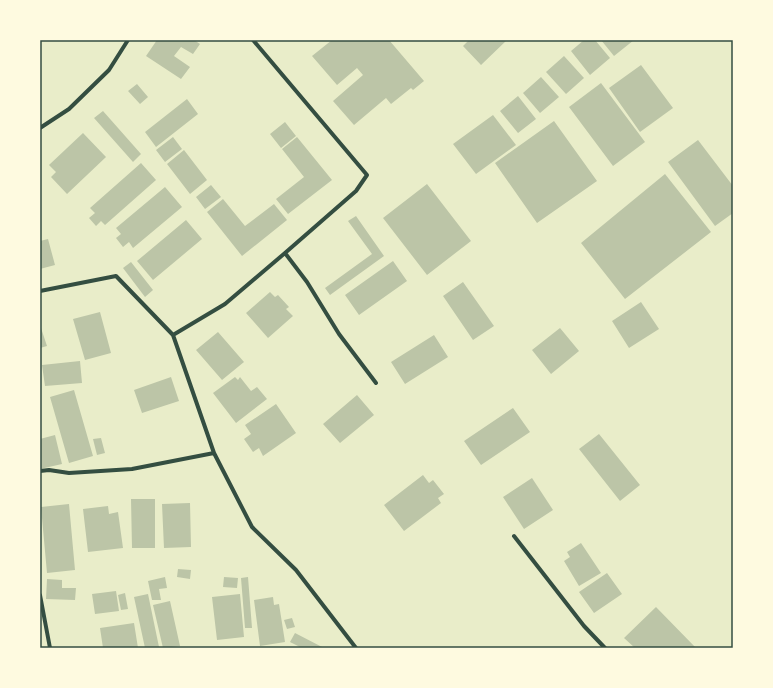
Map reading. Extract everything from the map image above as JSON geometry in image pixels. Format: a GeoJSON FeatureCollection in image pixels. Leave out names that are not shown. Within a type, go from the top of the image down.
{"type":"FeatureCollection","features":[{"type":"Feature","properties":{"kind":"street"},"geometry":{"type":"LineString","coordinates":[[40,128],[69,109],[109,70],[128,40]]}},
{"type":"Feature","properties":{"kind":"street"},"geometry":{"type":"LineString","coordinates":[[173,335],[226,304],[356,191],[367,175],[253,40]]}},
{"type":"Feature","properties":{"kind":"street"},"geometry":{"type":"LineString","coordinates":[[285,253],[307,282],[339,334],[376,383]]}},
{"type":"Feature","properties":{"kind":"street"},"geometry":{"type":"LineString","coordinates":[[40,291],[116,276],[173,335],[214,453],[252,527],[296,570],[356,648]]}},
{"type":"Feature","properties":{"kind":"street"},"geometry":{"type":"LineString","coordinates":[[40,471],[49,470],[69,473],[132,469],[214,453]]}},
{"type":"Feature","properties":{"kind":"street"},"geometry":{"type":"LineString","coordinates":[[514,536],[584,626],[605,648]]}},
{"type":"Feature","properties":{"kind":"street"},"geometry":{"type":"LineString","coordinates":[[40,595],[50,648]]}},
{"type":"Feature","properties":{"kind":"building"},"geometry":{"type":"Polygon","coordinates":[[[157,40],[194,40],[200,44],[193,54],[181,47],[174,56],[190,67],[181,79],[146,56],[157,40]]]}},
{"type":"Feature","properties":{"kind":"building"},"geometry":{"type":"Polygon","coordinates":[[[332,40],[389,40],[424,81],[413,90],[411,88],[391,104],[386,98],[354,125],[333,101],[363,75],[357,68],[337,85],[312,56],[332,40]]]}},
{"type":"Feature","properties":{"kind":"building"},"geometry":{"type":"Polygon","coordinates":[[[469,40],[507,40],[481,65],[463,46],[469,40]]]}},
{"type":"Feature","properties":{"kind":"building"},"geometry":{"type":"Polygon","coordinates":[[[584,40],[595,40],[610,58],[590,75],[571,51],[584,40]]]}},
{"type":"Feature","properties":{"kind":"building"},"geometry":{"type":"Polygon","coordinates":[[[601,40],[634,40],[614,56],[601,40]]]}},
{"type":"Feature","properties":{"kind":"building"},"geometry":{"type":"Polygon","coordinates":[[[564,56],[584,78],[566,94],[546,72],[564,56]]]}},
{"type":"Feature","properties":{"kind":"building"},"geometry":{"type":"Polygon","coordinates":[[[641,65],[673,108],[640,132],[609,88],[641,65]]]}},
{"type":"Feature","properties":{"kind":"building"},"geometry":{"type":"Polygon","coordinates":[[[541,77],[559,97],[540,113],[523,93],[541,77]]]}},
{"type":"Feature","properties":{"kind":"building"},"geometry":{"type":"Polygon","coordinates":[[[601,83],[645,142],[613,166],[569,107],[601,83]]]}},
{"type":"Feature","properties":{"kind":"building"},"geometry":{"type":"Polygon","coordinates":[[[137,84],[148,97],[140,104],[128,91],[137,84]]]}},
{"type":"Feature","properties":{"kind":"building"},"geometry":{"type":"Polygon","coordinates":[[[518,96],[536,119],[518,133],[500,111],[518,96]]]}},
{"type":"Feature","properties":{"kind":"building"},"geometry":{"type":"Polygon","coordinates":[[[187,99],[198,114],[156,147],[145,132],[187,99]]]}},
{"type":"Feature","properties":{"kind":"building"},"geometry":{"type":"Polygon","coordinates":[[[103,111],[141,154],[133,162],[94,118],[103,111]]]}},
{"type":"Feature","properties":{"kind":"building"},"geometry":{"type":"Polygon","coordinates":[[[493,115],[516,145],[476,174],[453,144],[493,115]]]}},
{"type":"Feature","properties":{"kind":"building"},"geometry":{"type":"Polygon","coordinates":[[[554,121],[597,181],[537,223],[495,163],[554,121]]]}},
{"type":"Feature","properties":{"kind":"building"},"geometry":{"type":"Polygon","coordinates":[[[285,122],[296,136],[281,148],[270,134],[285,122]]]}},
{"type":"Feature","properties":{"kind":"building"},"geometry":{"type":"Polygon","coordinates":[[[83,133],[106,157],[67,194],[51,177],[56,172],[49,165],[83,133]]]}},
{"type":"Feature","properties":{"kind":"building"},"geometry":{"type":"Polygon","coordinates":[[[173,137],[182,149],[165,162],[156,150],[173,137]]]}},
{"type":"Feature","properties":{"kind":"building"},"geometry":{"type":"Polygon","coordinates":[[[297,137],[332,180],[288,214],[276,199],[304,177],[282,149],[297,137]]]}},
{"type":"Feature","properties":{"kind":"building"},"geometry":{"type":"Polygon","coordinates":[[[698,140],[733,186],[733,213],[715,226],[668,162],[698,140]]]}},
{"type":"Feature","properties":{"kind":"building"},"geometry":{"type":"Polygon","coordinates":[[[184,150],[207,180],[190,194],[167,164],[184,150]]]}},
{"type":"Feature","properties":{"kind":"building"},"geometry":{"type":"Polygon","coordinates":[[[141,163],[156,180],[105,225],[101,221],[96,226],[89,218],[95,213],[90,208],[141,163]]]}},
{"type":"Feature","properties":{"kind":"building"},"geometry":{"type":"Polygon","coordinates":[[[665,174],[711,232],[625,299],[581,243],[665,174]]]}},
{"type":"Feature","properties":{"kind":"building"},"geometry":{"type":"Polygon","coordinates":[[[427,184],[471,241],[427,275],[383,218],[427,184]]]}},
{"type":"Feature","properties":{"kind":"building"},"geometry":{"type":"Polygon","coordinates":[[[211,185],[221,197],[205,209],[196,197],[211,185]]]}},
{"type":"Feature","properties":{"kind":"building"},"geometry":{"type":"Polygon","coordinates":[[[165,187],[182,207],[133,248],[129,242],[123,247],[116,238],[121,234],[116,228],[165,187]]]}},
{"type":"Feature","properties":{"kind":"building"},"geometry":{"type":"Polygon","coordinates":[[[223,199],[245,226],[274,204],[287,220],[242,256],[207,212],[223,199]]]}},
{"type":"Feature","properties":{"kind":"building"},"geometry":{"type":"Polygon","coordinates":[[[356,216],[384,256],[330,295],[325,288],[372,254],[348,221],[356,216]]]}},
{"type":"Feature","properties":{"kind":"building"},"geometry":{"type":"Polygon","coordinates":[[[186,220],[202,239],[153,280],[137,261],[186,220]]]}},
{"type":"Feature","properties":{"kind":"building"},"geometry":{"type":"Polygon","coordinates":[[[48,239],[55,265],[40,269],[40,241],[48,239]]]}},
{"type":"Feature","properties":{"kind":"building"},"geometry":{"type":"Polygon","coordinates":[[[393,261],[407,281],[359,315],[345,295],[393,261]]]}},
{"type":"Feature","properties":{"kind":"building"},"geometry":{"type":"Polygon","coordinates":[[[131,262],[153,290],[145,297],[123,268],[131,262]]]}},
{"type":"Feature","properties":{"kind":"building"},"geometry":{"type":"Polygon","coordinates":[[[463,282],[494,326],[473,340],[443,296],[463,282]]]}},
{"type":"Feature","properties":{"kind":"building"},"geometry":{"type":"Polygon","coordinates":[[[270,292],[275,297],[278,295],[289,307],[286,309],[293,316],[268,338],[246,313],[270,292]]]}},
{"type":"Feature","properties":{"kind":"building"},"geometry":{"type":"Polygon","coordinates":[[[641,302],[659,329],[629,348],[612,321],[641,302]]]}},
{"type":"Feature","properties":{"kind":"building"},"geometry":{"type":"Polygon","coordinates":[[[100,312],[111,353],[85,360],[73,319],[100,312]]]}},
{"type":"Feature","properties":{"kind":"building"},"geometry":{"type":"Polygon","coordinates":[[[40,325],[47,346],[40,348],[40,325]]]}},
{"type":"Feature","properties":{"kind":"building"},"geometry":{"type":"Polygon","coordinates":[[[560,328],[579,351],[551,374],[532,350],[560,328]]]}},
{"type":"Feature","properties":{"kind":"building"},"geometry":{"type":"Polygon","coordinates":[[[218,332],[244,362],[222,380],[196,350],[218,332]]]}},
{"type":"Feature","properties":{"kind":"building"},"geometry":{"type":"Polygon","coordinates":[[[434,335],[448,357],[405,384],[391,362],[434,335]]]}},
{"type":"Feature","properties":{"kind":"building"},"geometry":{"type":"Polygon","coordinates":[[[80,361],[82,383],[45,386],[42,365],[80,361]]]}},
{"type":"Feature","properties":{"kind":"building"},"geometry":{"type":"Polygon","coordinates":[[[171,377],[179,401],[142,413],[134,390],[171,377]]]}},
{"type":"Feature","properties":{"kind":"building"},"geometry":{"type":"Polygon","coordinates":[[[235,377],[238,380],[240,377],[251,391],[257,387],[267,399],[236,423],[213,393],[235,377]]]}},
{"type":"Feature","properties":{"kind":"building"},"geometry":{"type":"Polygon","coordinates":[[[74,390],[93,456],[69,463],[50,397],[74,390]]]}},
{"type":"Feature","properties":{"kind":"building"},"geometry":{"type":"Polygon","coordinates":[[[357,395],[374,415],[340,443],[323,424],[357,395]]]}},
{"type":"Feature","properties":{"kind":"building"},"geometry":{"type":"Polygon","coordinates":[[[276,404],[296,433],[263,456],[259,448],[253,452],[244,439],[251,434],[245,425],[276,404]]]}},
{"type":"Feature","properties":{"kind":"building"},"geometry":{"type":"Polygon","coordinates":[[[513,408],[530,432],[481,465],[464,441],[513,408]]]}},
{"type":"Feature","properties":{"kind":"building"},"geometry":{"type":"Polygon","coordinates":[[[599,434],[640,485],[620,501],[579,449],[599,434]]]}},
{"type":"Feature","properties":{"kind":"building"},"geometry":{"type":"Polygon","coordinates":[[[55,435],[62,464],[40,469],[40,439],[55,435]]]}},
{"type":"Feature","properties":{"kind":"building"},"geometry":{"type":"Polygon","coordinates":[[[101,438],[105,453],[97,455],[93,439],[101,438]]]}},
{"type":"Feature","properties":{"kind":"building"},"geometry":{"type":"Polygon","coordinates":[[[423,475],[429,483],[433,480],[444,494],[438,498],[441,503],[404,531],[384,505],[423,475]]]}},
{"type":"Feature","properties":{"kind":"building"},"geometry":{"type":"Polygon","coordinates":[[[532,478],[553,510],[524,529],[503,497],[532,478]]]}},
{"type":"Feature","properties":{"kind":"building"},"geometry":{"type":"Polygon","coordinates":[[[131,499],[155,499],[155,548],[132,548],[131,499]]]}},
{"type":"Feature","properties":{"kind":"building"},"geometry":{"type":"Polygon","coordinates":[[[190,503],[191,547],[164,548],[162,504],[190,503]]]}},
{"type":"Feature","properties":{"kind":"building"},"geometry":{"type":"Polygon","coordinates":[[[69,504],[75,570],[47,573],[41,507],[69,504]]]}},
{"type":"Feature","properties":{"kind":"building"},"geometry":{"type":"Polygon","coordinates":[[[108,506],[109,514],[118,512],[123,548],[88,552],[83,509],[108,506]]]}},
{"type":"Feature","properties":{"kind":"building"},"geometry":{"type":"Polygon","coordinates":[[[581,543],[601,573],[579,586],[564,561],[570,557],[567,552],[581,543]]]}},
{"type":"Feature","properties":{"kind":"building"},"geometry":{"type":"Polygon","coordinates":[[[178,569],[191,570],[190,579],[177,577],[178,569]]]}},
{"type":"Feature","properties":{"kind":"building"},"geometry":{"type":"Polygon","coordinates":[[[607,573],[622,594],[594,613],[579,592],[607,573]]]}},
{"type":"Feature","properties":{"kind":"building"},"geometry":{"type":"Polygon","coordinates":[[[165,577],[167,588],[159,589],[161,600],[152,600],[148,581],[165,577]]]}},
{"type":"Feature","properties":{"kind":"building"},"geometry":{"type":"Polygon","coordinates":[[[224,577],[238,578],[237,588],[223,587],[224,577]]]}},
{"type":"Feature","properties":{"kind":"building"},"geometry":{"type":"Polygon","coordinates":[[[248,577],[252,628],[245,628],[241,578],[248,577]]]}},
{"type":"Feature","properties":{"kind":"building"},"geometry":{"type":"Polygon","coordinates":[[[47,579],[62,580],[62,588],[76,588],[75,600],[46,599],[47,579]]]}},
{"type":"Feature","properties":{"kind":"building"},"geometry":{"type":"Polygon","coordinates":[[[116,591],[119,611],[95,614],[92,594],[116,591]]]}},
{"type":"Feature","properties":{"kind":"building"},"geometry":{"type":"Polygon","coordinates":[[[125,593],[128,609],[121,610],[118,595],[125,593]]]}},
{"type":"Feature","properties":{"kind":"building"},"geometry":{"type":"Polygon","coordinates":[[[148,594],[159,647],[156,648],[145,648],[134,597],[148,594]]]}},
{"type":"Feature","properties":{"kind":"building"},"geometry":{"type":"Polygon","coordinates":[[[240,594],[244,637],[217,640],[212,597],[240,594]]]}},
{"type":"Feature","properties":{"kind":"building"},"geometry":{"type":"Polygon","coordinates":[[[273,597],[274,605],[279,604],[285,642],[260,646],[254,600],[273,597]]]}},
{"type":"Feature","properties":{"kind":"building"},"geometry":{"type":"Polygon","coordinates":[[[170,601],[180,646],[163,648],[153,605],[170,601]]]}},
{"type":"Feature","properties":{"kind":"building"},"geometry":{"type":"Polygon","coordinates":[[[656,607],[696,648],[635,648],[624,638],[656,607]]]}},
{"type":"Feature","properties":{"kind":"building"},"geometry":{"type":"Polygon","coordinates":[[[292,618],[295,627],[287,629],[284,620],[292,618]]]}},
{"type":"Feature","properties":{"kind":"building"},"geometry":{"type":"Polygon","coordinates":[[[134,623],[138,648],[103,648],[100,628],[134,623]]]}},
{"type":"Feature","properties":{"kind":"building"},"geometry":{"type":"Polygon","coordinates":[[[295,633],[324,648],[302,648],[290,642],[295,633]]]}}]}
